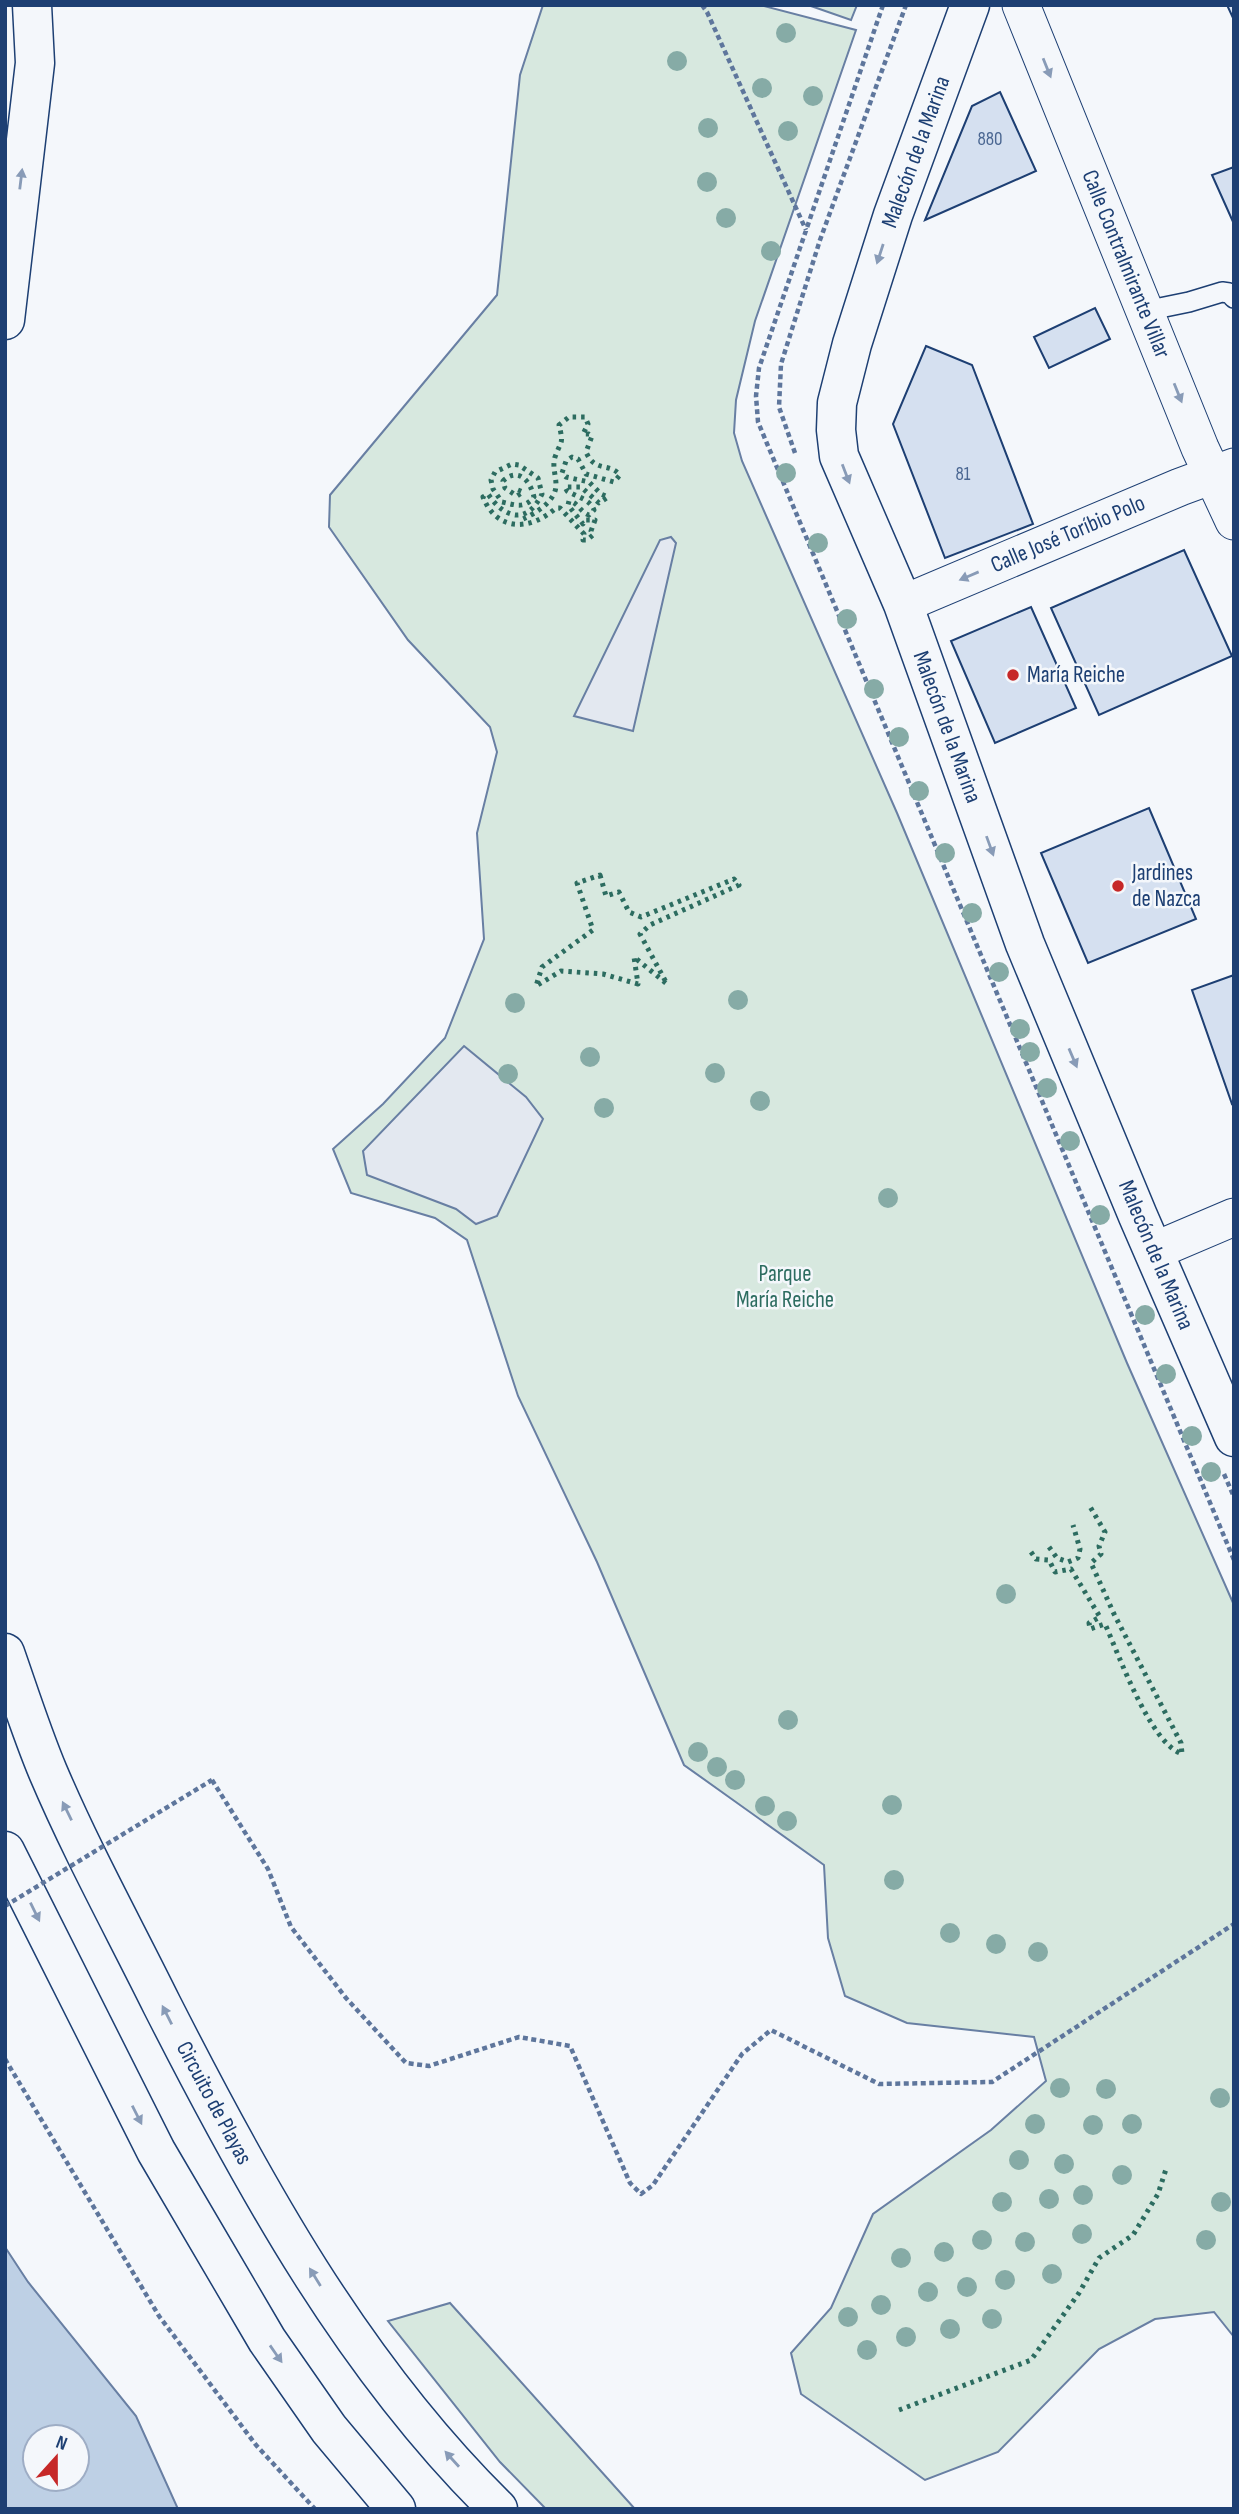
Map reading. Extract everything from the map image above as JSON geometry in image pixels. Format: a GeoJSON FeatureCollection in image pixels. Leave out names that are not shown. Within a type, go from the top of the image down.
{"type":"FeatureCollection","features":[{"type":"Feature","properties":{"kind":"main road"},"geometry":{"type":"LineString","coordinates":[[5,320],[35,63],[32,5]]}},
{"type":"Feature","properties":{"kind":"main road","name":"Malecón de la Marina"},"geometry":{"type":"LineString","coordinates":[[970,5],[893,215],[852,344],[837,403],[839,456],[903,604],[1025,943],[1234,1437]]}},
{"type":"Feature","properties":{"kind":"main road"},"geometry":{"type":"LineString","coordinates":[[5,111],[35,63]]}},
{"type":"Feature","properties":{"kind":"main road","name":"Circuito de Playas"},"geometry":{"type":"LineString","coordinates":[[5,1653],[48,1772],[186,2051],[267,2201],[328,2298],[406,2407],[498,2509]]}},
{"type":"Feature","properties":{"kind":"main road"},"geometry":{"type":"LineString","coordinates":[[5,1851],[156,2151],[267,2340],[329,2429],[396,2509]]}},
{"type":"Feature","properties":{"kind":"street","name":"Calle Contralmirante Villar"},"geometry":{"type":"LineString","coordinates":[[1021,5],[1200,448],[1224,470],[1234,521]]}},
{"type":"Feature","properties":{"kind":"street","name":"Calle José Toríbio Polo"},"geometry":{"type":"LineString","coordinates":[[903,604],[1224,470]]}},
{"type":"Feature","properties":{"kind":"street"},"geometry":{"type":"LineString","coordinates":[[1154,1251],[1234,1217]]}},
{"type":"Feature","properties":{"kind":"lane"},"geometry":{"type":"LineString","coordinates":[[1145,310],[1189,302],[1222,292],[1229,293],[1234,298]]}},
{"type":"Feature","properties":{"kind":"path"},"geometry":{"type":"LineString","coordinates":[[702,5],[806,231]]}},
{"type":"Feature","properties":{"kind":"path"},"geometry":{"type":"LineString","coordinates":[[5,1906],[212,1780],[268,1869],[291,1927],[346,1998],[406,2063],[429,2066],[519,2036],[570,2046],[630,2183],[641,2194],[653,2185],[742,2054],[771,2029],[878,2084],[992,2082],[1234,1924]]}},
{"type":"Feature","properties":{"kind":"path"},"geometry":{"type":"LineString","coordinates":[[5,2059],[159,2316],[256,2445],[315,2509]]}},
{"type":"Feature","properties":{"kind":"green space","name":"Parque María Reiche"},"geometry":{"type":"Polygon","coordinates":[[[543,5],[760,5],[856,30],[755,321],[736,400],[734,433],[742,461],[897,813],[1127,1363],[1234,1605],[1234,2337],[1214,2312],[1155,2319],[1099,2349],[998,2452],[925,2480],[801,2394],[791,2353],[831,2308],[873,2214],[991,2130],[1046,2081],[1034,2037],[907,2023],[845,1996],[828,1938],[824,1865],[684,1765],[597,1562],[518,1396],[467,1240],[435,1218],[351,1193],[333,1149],[383,1104],[445,1038],[484,939],[477,833],[497,752],[490,727],[408,640],[329,527],[330,495],[497,295],[520,75],[543,5]]]}},
{"type":"Feature","properties":{"kind":"green space"},"geometry":{"type":"Polygon","coordinates":[[[808,5],[857,5],[851,20],[808,5]]]}},
{"type":"Feature","properties":{"kind":"green space"},"geometry":{"type":"Polygon","coordinates":[[[450,2303],[635,2509],[546,2509],[500,2462],[388,2321],[450,2303]]]}},
{"type":"Feature","properties":{"kind":"shaded area"},"geometry":{"type":"Polygon","coordinates":[[[671,537],[676,543],[633,731],[574,716],[660,540],[671,537]]]}},
{"type":"Feature","properties":{"kind":"shaded area"},"geometry":{"type":"Polygon","coordinates":[[[464,1046],[526,1097],[543,1119],[497,1216],[476,1224],[456,1209],[367,1175],[363,1151],[464,1046]]]}},
{"type":"Feature","properties":{"kind":"water"},"geometry":{"type":"Polygon","coordinates":[[[5,2247],[28,2282],[136,2416],[178,2509],[5,2509],[5,2247]]]}},
{"type":"Feature","properties":{"kind":"building"},"geometry":{"type":"Polygon","coordinates":[[[1227,5],[1234,5],[1234,20],[1227,5]]]}},
{"type":"Feature","properties":{"kind":"building"},"geometry":{"type":"Polygon","coordinates":[[[1000,92],[1036,171],[925,220],[972,106],[1000,92]]]}},
{"type":"Feature","properties":{"kind":"building"},"geometry":{"type":"Polygon","coordinates":[[[1234,167],[1234,224],[1212,175],[1234,167]]]}},
{"type":"Feature","properties":{"kind":"building"},"geometry":{"type":"Polygon","coordinates":[[[1095,308],[1110,339],[1049,368],[1034,337],[1095,308]]]}},
{"type":"Feature","properties":{"kind":"building"},"geometry":{"type":"Polygon","coordinates":[[[926,346],[972,365],[1033,524],[945,558],[893,424],[926,346]]]}},
{"type":"Feature","properties":{"kind":"building"},"geometry":{"type":"Polygon","coordinates":[[[1184,550],[1232,656],[1099,715],[1051,608],[1184,550]]]}},
{"type":"Feature","properties":{"kind":"building","name":"María Reiche"},"geometry":{"type":"Polygon","coordinates":[[[1031,607],[1076,708],[995,743],[951,641],[1031,607]]]}},
{"type":"Feature","properties":{"kind":"building","name":"Jardines de Nazca"},"geometry":{"type":"Polygon","coordinates":[[[1149,808],[1196,919],[1088,963],[1041,853],[1149,808]]]}},
{"type":"Feature","properties":{"kind":"building"},"geometry":{"type":"Polygon","coordinates":[[[1234,975],[1234,1103],[1232,1104],[1192,990],[1234,975]]]}},
{"type":"Feature","properties":{"kind":"hedge"},"geometry":{"type":"LineString","coordinates":[[518,490],[523,492],[517,496],[505,488],[503,481],[514,475],[523,477],[530,485],[534,497],[523,505],[512,504],[502,502],[493,489],[491,480],[495,472],[512,464],[519,465],[538,478],[542,494],[530,511],[516,515],[509,513],[488,494],[483,497],[497,517],[515,524],[536,521],[560,508],[584,534],[583,540],[587,540],[593,535],[591,531],[595,520],[585,520],[583,524],[568,505],[569,501],[589,515],[594,510],[590,503],[567,491],[565,487],[581,487],[599,503],[608,497],[589,482],[566,477],[562,473],[566,461],[572,457],[578,459],[586,474],[614,482],[620,475],[594,463],[586,452],[592,436],[583,434],[588,424],[585,417],[569,417],[559,425],[562,439],[554,461],[556,485],[553,496],[544,506],[523,519]]}},
{"type":"Feature","properties":{"kind":"hedge"},"geometry":{"type":"LineString","coordinates":[[600,875],[606,896],[619,892],[629,912],[641,917],[734,879],[739,885],[650,925],[640,934],[667,984],[634,957],[638,984],[603,974],[561,971],[536,986],[542,967],[593,930],[577,883],[600,875]]}},
{"type":"Feature","properties":{"kind":"hedge"},"geometry":{"type":"LineString","coordinates":[[1031,1552],[1036,1559],[1049,1560],[1055,1572],[1071,1569],[1100,1617],[1089,1623],[1090,1629],[1105,1624],[1147,1716],[1170,1747],[1182,1754],[1181,1743],[1114,1614],[1091,1563],[1101,1554],[1099,1546],[1105,1532],[1089,1505]]}},
{"type":"Feature","properties":{"kind":"hedge"},"geometry":{"type":"LineString","coordinates":[[1049,1547],[1057,1558],[1068,1562],[1078,1558],[1080,1549],[1073,1525]]}},
{"type":"Feature","properties":{"kind":"hedge"},"geometry":{"type":"LineString","coordinates":[[899,2410],[1031,2360],[1079,2293],[1099,2258],[1133,2235],[1158,2194],[1167,2166]]}},
{"type":"Feature","properties":{"kind":"place","name":"María Reiche"},"geometry":{"type":"Point","coordinates":[1013,675]}},
{"type":"Feature","properties":{"kind":"place","name":"Jardines de Nazca"},"geometry":{"type":"Point","coordinates":[1118,886]}}]}
